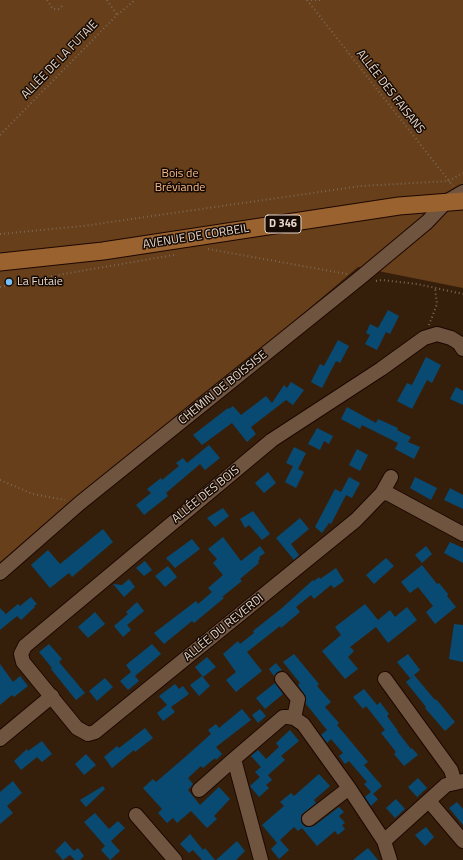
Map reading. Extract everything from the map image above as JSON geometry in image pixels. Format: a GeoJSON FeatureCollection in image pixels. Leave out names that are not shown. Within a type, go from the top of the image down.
{"type":"FeatureCollection","features":[{"type":"Feature","properties":{"kind":"main road","name":"AVENUE DE CORBEIL"},"geometry":{"type":"LineString","coordinates":[[0,262],[103,251],[456,198]]}},
{"type":"Feature","properties":{"kind":"main road","name":"D 346"},"geometry":{"type":"LineString","coordinates":[[0,269],[103,251]]}},
{"type":"Feature","properties":{"kind":"street","name":"CHEMIN DE BOISSISE"},"geometry":{"type":"LineString","coordinates":[[0,573],[80,503],[361,277],[456,198]]}},
{"type":"Feature","properties":{"kind":"street","name":"ALLÉE DES BOIS"},"geometry":{"type":"LineString","coordinates":[[52,696],[23,662],[21,654],[25,646],[142,547],[272,440],[424,338],[437,334],[451,338],[459,343],[463,349]]}},
{"type":"Feature","properties":{"kind":"street","name":"ALLÉE DU REVERDI"},"geometry":{"type":"LineString","coordinates":[[52,696],[77,728],[88,734],[95,732],[356,520],[382,493],[391,477]]}},
{"type":"Feature","properties":{"kind":"street"},"geometry":{"type":"LineString","coordinates":[[382,493],[390,494],[463,534]]}},
{"type":"Feature","properties":{"kind":"street"},"geometry":{"type":"LineString","coordinates":[[282,679],[298,699],[294,718]]}},
{"type":"Feature","properties":{"kind":"street"},"geometry":{"type":"LineString","coordinates":[[384,841],[446,785],[459,782],[385,679]]}},
{"type":"Feature","properties":{"kind":"street"},"geometry":{"type":"LineString","coordinates":[[0,739],[52,696]]}},
{"type":"Feature","properties":{"kind":"street"},"geometry":{"type":"LineString","coordinates":[[199,790],[283,718],[294,718],[303,724],[349,788],[384,841],[390,860]]}},
{"type":"Feature","properties":{"kind":"street"},"geometry":{"type":"LineString","coordinates":[[234,759],[261,860]]}},
{"type":"Feature","properties":{"kind":"street"},"geometry":{"type":"LineString","coordinates":[[308,820],[349,788]]}},
{"type":"Feature","properties":{"kind":"street"},"geometry":{"type":"LineString","coordinates":[[429,801],[463,841]]}},
{"type":"Feature","properties":{"kind":"street"},"geometry":{"type":"LineString","coordinates":[[136,815],[175,860]]}},
{"type":"Feature","properties":{"kind":"path"},"geometry":{"type":"LineString","coordinates":[[47,0],[53,9],[60,9],[64,4]]}},
{"type":"Feature","properties":{"kind":"path"},"geometry":{"type":"LineString","coordinates":[[107,0],[117,15]]}},
{"type":"Feature","properties":{"kind":"path","name":"ALLÉE DE LA FUTAIE"},"geometry":{"type":"LineString","coordinates":[[0,135],[117,15],[135,0]]}},
{"type":"Feature","properties":{"kind":"path"},"geometry":{"type":"LineString","coordinates":[[307,0],[321,0]]}},
{"type":"Feature","properties":{"kind":"path","name":"ALLÉE DES FAISANS"},"geometry":{"type":"LineString","coordinates":[[307,0],[449,181],[456,198]]}},
{"type":"Feature","properties":{"kind":"path"},"geometry":{"type":"LineString","coordinates":[[0,234],[83,226],[362,186],[449,181],[463,173]]}},
{"type":"Feature","properties":{"kind":"path"},"geometry":{"type":"LineString","coordinates":[[208,249],[361,277],[370,282],[382,280],[416,284],[463,294]]}},
{"type":"Feature","properties":{"kind":"path"},"geometry":{"type":"LineString","coordinates":[[424,338],[437,304],[435,288]]}},
{"type":"Feature","properties":{"kind":"path"},"geometry":{"type":"LineString","coordinates":[[0,480],[33,494],[80,503]]}},
{"type":"Feature","properties":{"kind":"green space","name":"Bois de Bréviande"},"geometry":{"type":"Polygon","coordinates":[[[0,0],[463,0],[463,288],[358,267],[0,571],[0,0]]]}},
{"type":"Feature","properties":{"kind":"building"},"geometry":{"type":"Polygon","coordinates":[[[388,310],[399,316],[390,334],[386,332],[377,350],[365,344],[370,335],[366,333],[370,324],[378,328],[388,310]]]}},
{"type":"Feature","properties":{"kind":"building"},"geometry":{"type":"Polygon","coordinates":[[[338,340],[349,346],[340,363],[336,361],[322,388],[311,382],[320,364],[324,366],[338,340]]]}},
{"type":"Feature","properties":{"kind":"building"},"geometry":{"type":"Polygon","coordinates":[[[426,357],[441,365],[432,383],[427,380],[412,409],[397,401],[407,383],[412,385],[426,357]]]}},
{"type":"Feature","properties":{"kind":"building"},"geometry":{"type":"Polygon","coordinates":[[[291,382],[304,390],[293,405],[286,400],[251,427],[256,434],[247,442],[232,423],[202,445],[193,435],[228,408],[229,409],[233,406],[241,415],[266,396],[272,403],[284,385],[287,388],[291,382]]]}},
{"type":"Feature","properties":{"kind":"building"},"geometry":{"type":"Polygon","coordinates":[[[456,387],[463,391],[463,405],[450,399],[456,387]]]}},
{"type":"Feature","properties":{"kind":"building"},"geometry":{"type":"Polygon","coordinates":[[[347,407],[376,423],[378,419],[398,428],[397,430],[411,437],[408,442],[420,447],[414,459],[395,449],[398,443],[362,425],[360,429],[341,419],[347,407]]]}},
{"type":"Feature","properties":{"kind":"building"},"geometry":{"type":"Polygon","coordinates":[[[317,428],[333,436],[329,444],[324,441],[320,450],[308,444],[317,428]]]}},
{"type":"Feature","properties":{"kind":"building"},"geometry":{"type":"Polygon","coordinates":[[[209,445],[220,458],[205,470],[200,464],[166,493],[168,496],[144,515],[136,505],[151,493],[147,489],[161,478],[162,480],[179,466],[176,463],[183,458],[187,463],[209,445]]]}},
{"type":"Feature","properties":{"kind":"building"},"geometry":{"type":"Polygon","coordinates":[[[294,447],[306,453],[298,469],[304,472],[296,488],[285,482],[293,466],[286,463],[294,447]]]}},
{"type":"Feature","properties":{"kind":"building"},"geometry":{"type":"Polygon","coordinates":[[[357,449],[368,455],[360,471],[349,465],[357,449]]]}},
{"type":"Feature","properties":{"kind":"building"},"geometry":{"type":"Polygon","coordinates":[[[268,472],[276,483],[264,493],[255,483],[268,472]]]}},
{"type":"Feature","properties":{"kind":"building"},"geometry":{"type":"Polygon","coordinates":[[[349,477],[360,483],[352,498],[346,495],[331,524],[329,523],[322,533],[315,527],[335,489],[341,492],[349,477]]]}},
{"type":"Feature","properties":{"kind":"building"},"geometry":{"type":"Polygon","coordinates":[[[415,477],[437,488],[431,500],[410,488],[415,477]]]}},
{"type":"Feature","properties":{"kind":"building"},"geometry":{"type":"Polygon","coordinates":[[[450,488],[463,495],[463,509],[444,500],[450,488]]]}},
{"type":"Feature","properties":{"kind":"building"},"geometry":{"type":"Polygon","coordinates":[[[223,508],[229,516],[215,527],[207,518],[223,508]]]}},
{"type":"Feature","properties":{"kind":"building"},"geometry":{"type":"Polygon","coordinates":[[[253,511],[270,534],[262,540],[249,525],[245,528],[240,519],[253,511]]]}},
{"type":"Feature","properties":{"kind":"building"},"geometry":{"type":"Polygon","coordinates":[[[300,518],[309,529],[291,544],[299,555],[294,560],[276,538],[300,518]]]}},
{"type":"Feature","properties":{"kind":"building"},"geometry":{"type":"Polygon","coordinates":[[[103,529],[113,542],[72,577],[69,573],[50,588],[31,565],[48,550],[60,564],[103,529]]]}},
{"type":"Feature","properties":{"kind":"building"},"geometry":{"type":"Polygon","coordinates":[[[223,537],[241,561],[260,546],[265,553],[259,557],[259,563],[240,579],[242,581],[222,597],[224,598],[194,623],[192,621],[164,644],[154,633],[196,601],[198,604],[212,592],[208,588],[223,575],[213,563],[217,559],[208,549],[223,537]]]}},
{"type":"Feature","properties":{"kind":"building"},"geometry":{"type":"Polygon","coordinates":[[[192,539],[200,549],[175,568],[166,558],[192,539]]]}},
{"type":"Feature","properties":{"kind":"building"},"geometry":{"type":"Polygon","coordinates":[[[450,542],[463,548],[463,563],[444,553],[450,542]]]}},
{"type":"Feature","properties":{"kind":"building"},"geometry":{"type":"Polygon","coordinates":[[[426,546],[432,554],[422,563],[415,555],[426,546]]]}},
{"type":"Feature","properties":{"kind":"building"},"geometry":{"type":"Polygon","coordinates":[[[386,558],[394,566],[374,584],[366,575],[386,558]]]}},
{"type":"Feature","properties":{"kind":"building"},"geometry":{"type":"Polygon","coordinates":[[[145,561],[152,570],[144,576],[136,568],[145,561]]]}},
{"type":"Feature","properties":{"kind":"building"},"geometry":{"type":"Polygon","coordinates":[[[422,565],[437,584],[439,583],[448,594],[447,596],[456,607],[435,624],[426,612],[433,606],[418,587],[410,593],[401,582],[422,565]]]}},
{"type":"Feature","properties":{"kind":"building"},"geometry":{"type":"Polygon","coordinates":[[[168,566],[177,577],[165,587],[155,576],[168,566]]]}},
{"type":"Feature","properties":{"kind":"building"},"geometry":{"type":"Polygon","coordinates":[[[336,568],[344,581],[334,588],[331,585],[314,599],[311,595],[296,607],[300,612],[281,628],[280,626],[247,652],[262,671],[236,692],[226,680],[236,672],[223,654],[238,641],[240,644],[254,633],[253,631],[282,608],[313,580],[314,581],[319,577],[320,579],[336,568]]]}},
{"type":"Feature","properties":{"kind":"building"},"geometry":{"type":"Polygon","coordinates":[[[129,579],[135,587],[124,597],[113,584],[122,585],[129,579]]]}},
{"type":"Feature","properties":{"kind":"building"},"geometry":{"type":"Polygon","coordinates":[[[31,597],[37,604],[34,606],[35,607],[21,620],[17,616],[0,630],[0,608],[6,614],[18,604],[20,606],[31,597]]]}},
{"type":"Feature","properties":{"kind":"building"},"geometry":{"type":"Polygon","coordinates":[[[137,602],[144,611],[127,625],[131,630],[123,637],[114,626],[128,614],[126,612],[137,602]]]}},
{"type":"Feature","properties":{"kind":"building"},"geometry":{"type":"Polygon","coordinates":[[[365,604],[378,620],[390,610],[395,617],[407,607],[417,620],[388,643],[376,627],[350,647],[354,651],[348,657],[358,669],[345,679],[322,651],[341,635],[335,627],[365,604]]]}},
{"type":"Feature","properties":{"kind":"building"},"geometry":{"type":"Polygon","coordinates":[[[95,612],[105,624],[88,638],[78,627],[95,612]]]}},
{"type":"Feature","properties":{"kind":"building"},"geometry":{"type":"Polygon","coordinates":[[[454,624],[463,625],[463,662],[449,659],[454,624]]]}},
{"type":"Feature","properties":{"kind":"building"},"geometry":{"type":"Polygon","coordinates":[[[49,644],[62,659],[59,662],[85,693],[76,700],[39,652],[49,644]]]}},
{"type":"Feature","properties":{"kind":"building"},"geometry":{"type":"Polygon","coordinates":[[[152,644],[161,654],[135,676],[139,681],[128,690],[120,681],[131,672],[126,665],[152,644]]]}},
{"type":"Feature","properties":{"kind":"building"},"geometry":{"type":"Polygon","coordinates":[[[294,654],[319,684],[317,686],[331,702],[325,707],[339,723],[337,725],[368,762],[364,765],[382,786],[373,794],[378,799],[371,806],[365,797],[371,792],[364,784],[367,782],[349,761],[345,764],[339,756],[343,753],[331,739],[327,743],[321,735],[327,730],[306,704],[306,697],[298,685],[300,683],[283,662],[294,654]]]}},
{"type":"Feature","properties":{"kind":"building"},"geometry":{"type":"Polygon","coordinates":[[[408,654],[420,670],[414,675],[455,722],[445,731],[425,708],[426,707],[406,682],[413,676],[410,678],[397,662],[408,654]]]}},
{"type":"Feature","properties":{"kind":"building"},"geometry":{"type":"Polygon","coordinates":[[[207,657],[216,667],[203,677],[195,667],[207,657]]]}},
{"type":"Feature","properties":{"kind":"building"},"geometry":{"type":"Polygon","coordinates":[[[276,663],[282,670],[277,672],[274,676],[269,669],[276,663]]]}},
{"type":"Feature","properties":{"kind":"building"},"geometry":{"type":"Polygon","coordinates":[[[0,664],[13,682],[20,676],[28,686],[14,697],[12,695],[0,705],[0,664]]]}},
{"type":"Feature","properties":{"kind":"building"},"geometry":{"type":"Polygon","coordinates":[[[202,676],[210,686],[199,696],[190,685],[202,676]]]}},
{"type":"Feature","properties":{"kind":"building"},"geometry":{"type":"Polygon","coordinates":[[[105,678],[113,687],[97,701],[89,691],[105,678]]]}},
{"type":"Feature","properties":{"kind":"building"},"geometry":{"type":"Polygon","coordinates":[[[275,683],[283,694],[265,709],[256,698],[275,683]]]}},
{"type":"Feature","properties":{"kind":"building"},"geometry":{"type":"Polygon","coordinates":[[[175,684],[179,689],[183,686],[189,694],[171,707],[175,712],[163,721],[157,713],[167,705],[159,696],[175,684]]]}},
{"type":"Feature","properties":{"kind":"building"},"geometry":{"type":"Polygon","coordinates":[[[364,689],[377,705],[380,702],[389,714],[387,716],[397,731],[411,749],[412,748],[418,755],[404,766],[394,754],[396,752],[381,733],[385,730],[366,706],[363,709],[353,697],[364,689]]]}},
{"type":"Feature","properties":{"kind":"building"},"geometry":{"type":"Polygon","coordinates":[[[242,709],[251,720],[216,747],[222,754],[216,760],[215,758],[203,768],[201,766],[188,778],[193,784],[188,790],[200,805],[219,787],[230,799],[214,816],[217,819],[207,828],[191,811],[177,823],[173,818],[167,823],[158,813],[162,809],[143,788],[153,779],[156,782],[211,734],[208,730],[216,724],[219,728],[242,709]]]}},
{"type":"Feature","properties":{"kind":"building"},"geometry":{"type":"Polygon","coordinates":[[[260,709],[266,716],[258,723],[252,715],[260,709]]]}},
{"type":"Feature","properties":{"kind":"building"},"geometry":{"type":"Polygon","coordinates":[[[145,728],[153,738],[135,752],[134,750],[112,768],[104,757],[117,746],[119,748],[145,728]]]}},
{"type":"Feature","properties":{"kind":"building"},"geometry":{"type":"Polygon","coordinates":[[[290,730],[299,741],[281,756],[285,760],[268,775],[272,780],[266,785],[269,788],[259,797],[250,786],[260,777],[255,772],[261,767],[251,756],[258,750],[266,759],[279,747],[276,743],[290,730]]]}},
{"type":"Feature","properties":{"kind":"building"},"geometry":{"type":"Polygon","coordinates":[[[42,741],[52,754],[42,762],[37,757],[21,770],[14,761],[27,749],[28,751],[42,741]]]}},
{"type":"Feature","properties":{"kind":"building"},"geometry":{"type":"Polygon","coordinates":[[[86,754],[96,765],[84,775],[75,764],[86,754]]]}},
{"type":"Feature","properties":{"kind":"building"},"geometry":{"type":"Polygon","coordinates":[[[319,774],[330,786],[314,800],[316,803],[301,815],[302,824],[306,827],[314,826],[339,807],[344,812],[339,816],[345,823],[342,825],[345,829],[338,835],[335,831],[317,846],[302,828],[298,831],[294,827],[280,840],[289,850],[279,859],[271,849],[277,843],[262,825],[284,806],[280,802],[291,793],[294,796],[319,774]]]}},
{"type":"Feature","properties":{"kind":"building"},"geometry":{"type":"Polygon","coordinates":[[[418,778],[427,788],[417,797],[408,787],[418,778]]]}},
{"type":"Feature","properties":{"kind":"building"},"geometry":{"type":"Polygon","coordinates":[[[13,781],[22,793],[7,806],[13,813],[0,824],[0,792],[13,781]]]}},
{"type":"Feature","properties":{"kind":"building"},"geometry":{"type":"Polygon","coordinates":[[[103,786],[105,789],[86,807],[80,800],[103,786]]]}},
{"type":"Feature","properties":{"kind":"building"},"geometry":{"type":"Polygon","coordinates":[[[396,799],[405,809],[395,818],[386,808],[396,799]]]}},
{"type":"Feature","properties":{"kind":"building"},"geometry":{"type":"Polygon","coordinates":[[[457,802],[463,809],[463,825],[449,808],[457,802]]]}},
{"type":"Feature","properties":{"kind":"building"},"geometry":{"type":"Polygon","coordinates":[[[95,813],[109,829],[118,821],[125,828],[111,841],[120,851],[110,860],[101,850],[105,846],[84,822],[95,813]]]}},
{"type":"Feature","properties":{"kind":"building"},"geometry":{"type":"Polygon","coordinates":[[[426,827],[434,837],[425,846],[415,835],[426,827]]]}},
{"type":"Feature","properties":{"kind":"building"},"geometry":{"type":"Polygon","coordinates":[[[190,834],[203,850],[205,848],[215,860],[202,860],[193,850],[189,853],[180,844],[190,834]]]}},
{"type":"Feature","properties":{"kind":"building"},"geometry":{"type":"Polygon","coordinates":[[[65,841],[74,851],[78,848],[84,856],[80,860],[75,860],[70,855],[63,860],[55,851],[65,841]]]}},
{"type":"Feature","properties":{"kind":"building"},"geometry":{"type":"Polygon","coordinates":[[[237,841],[245,851],[236,860],[216,860],[237,841]]]}},
{"type":"Feature","properties":{"kind":"building"},"geometry":{"type":"Polygon","coordinates":[[[368,848],[378,860],[353,860],[368,848]]]}},
{"type":"Feature","properties":{"kind":"place","name":"La Futaie"},"geometry":{"type":"Point","coordinates":[9,282]}}]}
